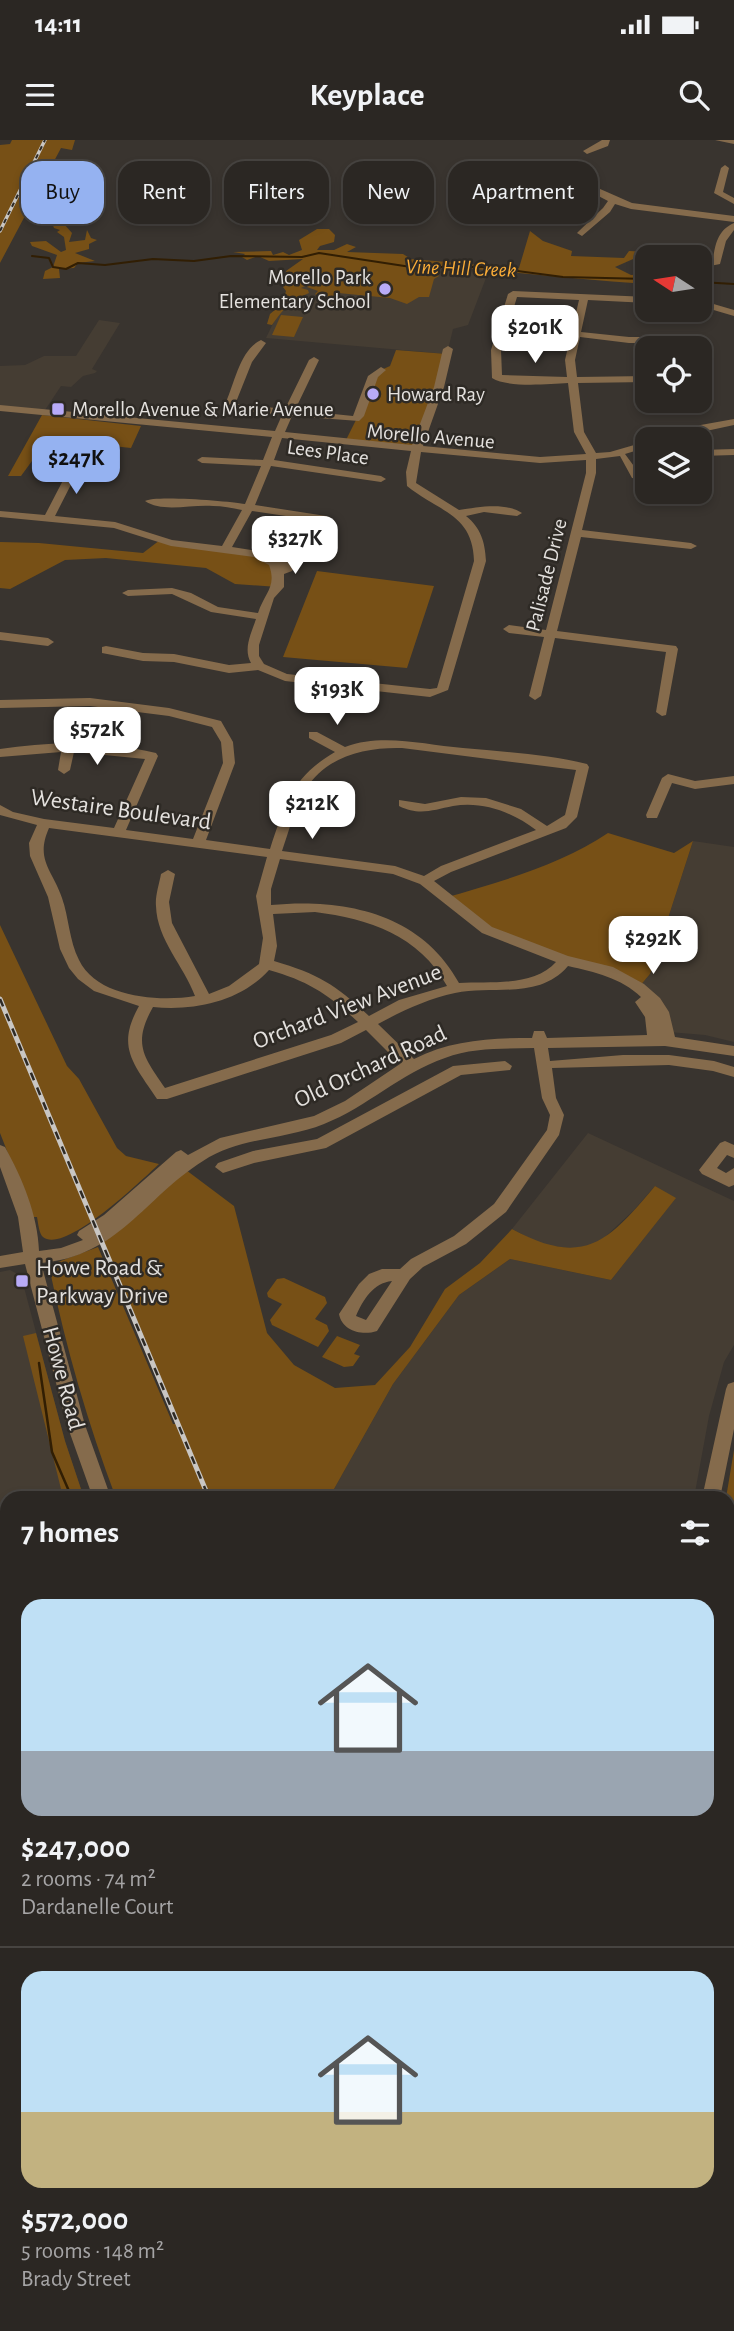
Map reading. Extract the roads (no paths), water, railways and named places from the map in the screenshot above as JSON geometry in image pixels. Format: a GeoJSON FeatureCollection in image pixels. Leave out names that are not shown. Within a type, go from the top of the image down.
{"type":"FeatureCollection","features":[{"type":"Feature","properties":{"kind":"street"},"geometry":{"type":"LineString","coordinates":[[587,151],[606,144],[607,140]]}},
{"type":"Feature","properties":{"kind":"street"},"geometry":{"type":"LineString","coordinates":[[719,140],[734,141]]}},
{"type":"Feature","properties":{"kind":"street"},"geometry":{"type":"LineString","coordinates":[[725,168],[718,193],[734,201]]}},
{"type":"Feature","properties":{"kind":"street"},"geometry":{"type":"LineString","coordinates":[[598,192],[631,206],[734,219]]}},
{"type":"Feature","properties":{"kind":"street"},"geometry":{"type":"LineString","coordinates":[[582,233],[607,210],[613,200]]}},
{"type":"Feature","properties":{"kind":"street"},"geometry":{"type":"LineString","coordinates":[[712,263],[717,262],[720,240],[726,231],[734,226]]}},
{"type":"Feature","properties":{"kind":"street"},"geometry":{"type":"LineString","coordinates":[[635,300],[513,294],[496,350],[497,378],[635,382]]}},
{"type":"Feature","properties":{"kind":"street"},"geometry":{"type":"LineString","coordinates":[[584,298],[570,360],[579,432],[591,452],[591,461]]}},
{"type":"Feature","properties":{"kind":"street"},"geometry":{"type":"LineString","coordinates":[[712,307],[734,313]]}},
{"type":"Feature","properties":{"kind":"street"},"geometry":{"type":"LineString","coordinates":[[575,334],[635,340]]}},
{"type":"Feature","properties":{"kind":"street"},"geometry":{"type":"LineString","coordinates":[[261,343],[254,347],[231,405],[288,414],[355,419],[359,416],[373,376],[381,370]]}},
{"type":"Feature","properties":{"kind":"street"},"geometry":{"type":"LineString","coordinates":[[107,650],[143,657],[174,658],[229,669],[259,666],[285,677],[430,693],[442,690],[482,546],[469,523],[422,495],[411,484],[417,452],[439,387],[448,349]]}},
{"type":"Feature","properties":{"kind":"street"},"geometry":{"type":"LineString","coordinates":[[226,548],[269,463],[288,414],[314,360]]}},
{"type":"Feature","properties":{"kind":"street","name":"Morello Avenue"},"geometry":{"type":"LineString","coordinates":[[1,409],[17,413],[278,437],[480,460],[591,461],[635,454]]}},
{"type":"Feature","properties":{"kind":"street"},"geometry":{"type":"LineString","coordinates":[[705,427],[734,422]]}},
{"type":"Feature","properties":{"kind":"street"},"geometry":{"type":"LineString","coordinates":[[712,433],[734,428]]}},
{"type":"Feature","properties":{"kind":"street","name":"Morello Avenue"},"geometry":{"type":"LineString","coordinates":[[591,461],[635,448]]}},
{"type":"Feature","properties":{"kind":"street"},"geometry":{"type":"LineString","coordinates":[[712,453],[734,452]]}},
{"type":"Feature","properties":{"kind":"street"},"geometry":{"type":"LineString","coordinates":[[624,457],[635,474]]}},
{"type":"Feature","properties":{"kind":"street","name":"Lees Place"},"geometry":{"type":"LineString","coordinates":[[202,460],[269,463],[381,479]]}},
{"type":"Feature","properties":{"kind":"street","name":"Palisade Drive"},"geometry":{"type":"LineString","coordinates":[[535,696],[577,533],[591,473],[591,461]]}},
{"type":"Feature","properties":{"kind":"street"},"geometry":{"type":"LineString","coordinates":[[48,517],[77,463]]}},
{"type":"Feature","properties":{"kind":"street"},"geometry":{"type":"LineString","coordinates":[[150,501],[182,504],[211,502],[326,519]]}},
{"type":"Feature","properties":{"kind":"street"},"geometry":{"type":"LineString","coordinates":[[457,514],[484,509],[517,513]]}},
{"type":"Feature","properties":{"kind":"street"},"geometry":{"type":"LineString","coordinates":[[0,514],[114,525],[171,543],[226,548],[257,554],[267,559],[274,564],[278,587],[270,597],[253,645],[253,656],[259,666]]}},
{"type":"Feature","properties":{"kind":"street"},"geometry":{"type":"LineString","coordinates":[[577,533],[691,546]]}},
{"type":"Feature","properties":{"kind":"street"},"geometry":{"type":"LineString","coordinates":[[128,593],[172,591],[187,595],[215,610],[264,617]]}},
{"type":"Feature","properties":{"kind":"street"},"geometry":{"type":"LineString","coordinates":[[509,629],[672,649],[662,712]]}},
{"type":"Feature","properties":{"kind":"street"},"geometry":{"type":"LineString","coordinates":[[0,636],[48,642]]}},
{"type":"Feature","properties":{"kind":"street"},"geometry":{"type":"LineString","coordinates":[[0,704],[90,702],[169,712],[217,724],[227,742],[229,763],[198,844]]}},
{"type":"Feature","properties":{"kind":"street"},"geometry":{"type":"LineString","coordinates":[[313,735],[344,752]]}},
{"type":"Feature","properties":{"kind":"street"},"geometry":{"type":"LineString","coordinates":[[44,823],[35,845],[36,853],[55,897],[71,961],[82,975],[96,986],[148,1003],[172,1005],[204,1000],[244,984],[266,964],[270,937],[262,893],[299,788],[317,769],[344,752],[378,744],[402,745],[513,755],[583,767],[577,801],[571,817],[545,831],[446,869],[425,881]]}},
{"type":"Feature","properties":{"kind":"street"},"geometry":{"type":"LineString","coordinates":[[0,752],[68,749],[122,751],[152,756],[119,832]]}},
{"type":"Feature","properties":{"kind":"street"},"geometry":{"type":"LineString","coordinates":[[64,770],[68,749]]}},
{"type":"Feature","properties":{"kind":"street"},"geometry":{"type":"LineString","coordinates":[[652,815],[668,778],[695,785],[734,780]]}},
{"type":"Feature","properties":{"kind":"street"},"geometry":{"type":"LineString","coordinates":[[404,803],[417,809],[459,801],[495,804],[523,813],[545,831]]}},
{"type":"Feature","properties":{"kind":"street","name":"Westaire Boulevard"},"geometry":{"type":"LineString","coordinates":[[0,809],[9,816],[44,823],[395,870],[425,881],[487,930],[588,966],[620,985],[641,1002],[662,1036]]}},
{"type":"Feature","properties":{"kind":"street"},"geometry":{"type":"LineString","coordinates":[[168,874],[162,909],[168,932],[198,981],[204,1000]]}},
{"type":"Feature","properties":{"kind":"street"},"geometry":{"type":"LineString","coordinates":[[265,910],[313,907],[383,922],[413,937],[433,953],[446,968],[455,988]]}},
{"type":"Feature","properties":{"kind":"street","name":"Orchard View Avenue"},"geometry":{"type":"LineString","coordinates":[[148,1003],[132,1031],[133,1050],[162,1095],[336,1039],[404,1004],[455,988],[531,983],[553,974],[565,960]]}},
{"type":"Feature","properties":{"kind":"street"},"geometry":{"type":"LineString","coordinates":[[266,964],[305,975],[335,992],[369,1023],[404,1066]]}},
{"type":"Feature","properties":{"kind":"street","name":"Old Orchard Road"},"geometry":{"type":"LineString","coordinates":[[0,1262],[31,1256],[76,1240],[97,1228],[163,1169],[205,1141],[261,1122],[297,1122],[404,1066],[432,1057],[454,1045],[485,1045],[539,1039],[705,1035],[734,1042]]}},
{"type":"Feature","properties":{"kind":"street","name":"Old Orchard Road"},"geometry":{"type":"LineString","coordinates":[[662,1036],[734,1051]]}},
{"type":"Feature","properties":{"kind":"street"},"geometry":{"type":"LineString","coordinates":[[608,1037],[612,1062]]}},
{"type":"Feature","properties":{"kind":"street"},"geometry":{"type":"LineString","coordinates":[[404,1275],[417,1263],[460,1240],[500,1208],[554,1131],[557,1115],[549,1098],[539,1039]]}},
{"type":"Feature","properties":{"kind":"street"},"geometry":{"type":"LineString","coordinates":[[454,1045],[458,1070]]}},
{"type":"Feature","properties":{"kind":"street"},"geometry":{"type":"LineString","coordinates":[[556,1063],[679,1061],[721,1067],[734,1072]]}},
{"type":"Feature","properties":{"kind":"street"},"geometry":{"type":"LineString","coordinates":[[223,1167],[253,1157],[309,1148],[361,1125],[458,1070],[505,1066]]}},
{"type":"Feature","properties":{"kind":"street"},"geometry":{"type":"LineString","coordinates":[[297,1122],[309,1148]]}},
{"type":"Feature","properties":{"kind":"street"},"geometry":{"type":"LineString","coordinates":[[734,1152],[725,1147],[707,1170],[729,1181],[734,1174]]}},
{"type":"Feature","properties":{"kind":"street","name":"Howe Road"},"geometry":{"type":"LineString","coordinates":[[0,1151],[14,1183],[32,1243],[31,1256],[76,1425],[100,1491]]}},
{"type":"Feature","properties":{"kind":"street","name":"Howe Road"},"geometry":{"type":"LineString","coordinates":[[0,1174],[23,1245],[31,1256]]}},
{"type":"Feature","properties":{"kind":"street"},"geometry":{"type":"LineString","coordinates":[[713,1491],[734,1389]]}},
{"type":"Feature","properties":{"kind":"waterway","name":"Vine Hill Creek"},"geometry":{"type":"LineString","coordinates":[[32,256],[49,258],[53,267],[66,269],[78,263],[105,265],[153,259],[194,261],[231,256],[302,257],[319,253],[411,267],[487,267],[563,277],[635,279]]}},
{"type":"Feature","properties":{"kind":"waterway","name":"Vine Hill Creek"},"geometry":{"type":"LineString","coordinates":[[712,283],[734,284]]}},
{"type":"Feature","properties":{"kind":"waterway"},"geometry":{"type":"LineString","coordinates":[[39,1363],[52,1452],[69,1491]]}},
{"type":"Feature","properties":{"kind":"railway"},"geometry":{"type":"LineString","coordinates":[[0,231],[45,140]]}},
{"type":"Feature","properties":{"kind":"railway"},"geometry":{"type":"LineString","coordinates":[[0,999],[206,1491]]}},
{"type":"Feature","properties":{"kind":"place","name":"Morello Park Elementary School"},"geometry":{"type":"Point","coordinates":[385,289]}},
{"type":"Feature","properties":{"kind":"place","name":"Howard Ray"},"geometry":{"type":"Point","coordinates":[373,394]}},
{"type":"Feature","properties":{"kind":"place","name":"Morello Avenue & Marie Avenue"},"geometry":{"type":"Point","coordinates":[58,409]}},
{"type":"Feature","properties":{"kind":"place","name":"Howe Road & Parkway Drive"},"geometry":{"type":"Point","coordinates":[22,1281]}}]}
